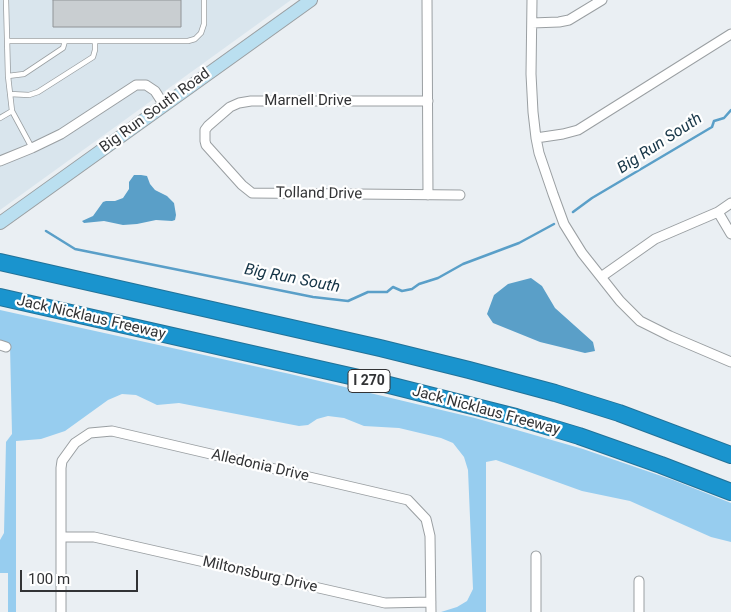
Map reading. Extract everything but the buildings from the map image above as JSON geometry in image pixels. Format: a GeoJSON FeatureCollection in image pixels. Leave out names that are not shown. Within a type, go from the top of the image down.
{"type":"FeatureCollection","features":[{"type":"Feature","properties":{"kind":"highway","name":"I 270"},"geometry":{"type":"LineString","coordinates":[[0,262],[469,370],[555,393],[619,413],[731,455]]}},
{"type":"Feature","properties":{"kind":"highway","name":"Jack Nicklaus Freeway"},"geometry":{"type":"LineString","coordinates":[[0,297],[381,383],[516,417],[662,465],[731,492]]}},
{"type":"Feature","properties":{"kind":"street","name":"Big Run South Road"},"geometry":{"type":"LineString","coordinates":[[0,223],[311,0]]}},
{"type":"Feature","properties":{"kind":"street"},"geometry":{"type":"LineString","coordinates":[[427,0],[428,195]]}},
{"type":"Feature","properties":{"kind":"street"},"geometry":{"type":"LineString","coordinates":[[532,0],[533,112],[536,138],[552,194],[564,224],[600,277],[640,321],[731,362]]}},
{"type":"Feature","properties":{"kind":"street"},"geometry":{"type":"LineString","coordinates":[[532,23],[569,20],[602,0]]}},
{"type":"Feature","properties":{"kind":"street"},"geometry":{"type":"LineString","coordinates":[[536,138],[578,130],[731,34]]}},
{"type":"Feature","properties":{"kind":"street"},"geometry":{"type":"LineString","coordinates":[[0,161],[62,134],[136,86],[146,85],[155,91],[164,105]]}},
{"type":"Feature","properties":{"kind":"street","name":"Marnell Drive"},"geometry":{"type":"LineString","coordinates":[[205,137],[208,126],[230,107],[251,101],[428,101]]}},
{"type":"Feature","properties":{"kind":"street","name":"Tolland Drive"},"geometry":{"type":"LineString","coordinates":[[205,137],[206,145],[242,185],[252,193],[460,196]]}},
{"type":"Feature","properties":{"kind":"street"},"geometry":{"type":"LineString","coordinates":[[600,277],[655,239],[718,212],[731,203]]}},
{"type":"Feature","properties":{"kind":"street"},"geometry":{"type":"LineString","coordinates":[[718,212],[731,234]]}},
{"type":"Feature","properties":{"kind":"street","name":"Alledonia Drive"},"geometry":{"type":"LineString","coordinates":[[61,537],[62,461],[75,443],[90,433],[112,431],[408,500],[426,518],[430,536],[431,602]]}},
{"type":"Feature","properties":{"kind":"street"},"geometry":{"type":"LineString","coordinates":[[61,537],[61,612]]}},
{"type":"Feature","properties":{"kind":"street","name":"Miltonsburg Drive"},"geometry":{"type":"LineString","coordinates":[[61,537],[94,537],[385,603],[431,602]]}},
{"type":"Feature","properties":{"kind":"street"},"geometry":{"type":"LineString","coordinates":[[536,556],[536,612]]}},
{"type":"Feature","properties":{"kind":"street"},"geometry":{"type":"LineString","coordinates":[[639,581],[639,612]]}},
{"type":"Feature","properties":{"kind":"street"},"geometry":{"type":"LineString","coordinates":[[431,602],[431,612]]}},
{"type":"Feature","properties":{"kind":"lane"},"geometry":{"type":"LineString","coordinates":[[6,0],[8,76],[12,111],[32,148]]}},
{"type":"Feature","properties":{"kind":"lane"},"geometry":{"type":"LineString","coordinates":[[7,41],[188,41],[195,38],[201,32],[204,24],[204,0]]}},
{"type":"Feature","properties":{"kind":"lane"},"geometry":{"type":"LineString","coordinates":[[8,76],[24,74],[63,48],[65,41]]}},
{"type":"Feature","properties":{"kind":"lane"},"geometry":{"type":"LineString","coordinates":[[10,94],[29,95],[38,92],[93,57],[95,41]]}},
{"type":"Feature","properties":{"kind":"lane"},"geometry":{"type":"LineString","coordinates":[[0,118],[12,111]]}},
{"type":"Feature","properties":{"kind":"shaded area"},"geometry":{"type":"Polygon","coordinates":[[[0,0],[291,0],[0,210],[0,0]]]}},
{"type":"Feature","properties":{"kind":"shaded area"},"geometry":{"type":"Polygon","coordinates":[[[134,175],[147,176],[155,190],[167,196],[174,203],[175,220],[156,220],[123,225],[104,221],[84,223],[82,221],[93,216],[103,202],[123,198],[129,189],[129,182],[134,175]]]}},
{"type":"Feature","properties":{"kind":"shaded area"},"geometry":{"type":"Polygon","coordinates":[[[531,278],[542,286],[555,308],[593,342],[595,351],[585,353],[540,342],[493,323],[487,314],[494,295],[508,284],[531,278]]]}},
{"type":"Feature","properties":{"kind":"shaded area"},"geometry":{"type":"Polygon","coordinates":[[[0,310],[290,374],[475,418],[583,449],[673,480],[731,503],[731,542],[711,537],[630,501],[582,491],[496,460],[486,462],[486,612],[441,612],[457,607],[467,601],[473,589],[468,470],[464,457],[453,443],[441,438],[399,428],[364,426],[344,418],[328,416],[317,419],[308,425],[299,426],[179,403],[157,405],[136,395],[122,394],[108,400],[65,431],[41,439],[16,441],[16,612],[8,612],[8,573],[0,573],[0,540],[4,533],[6,442],[12,434],[10,346],[0,343],[0,310]]]}},
{"type":"Feature","properties":{"kind":"waterway","name":"Big Run South"},"geometry":{"type":"LineString","coordinates":[[573,212],[592,198],[712,127],[714,121],[724,118],[731,110]]}},
{"type":"Feature","properties":{"kind":"waterway","name":"Big Run South"},"geometry":{"type":"LineString","coordinates":[[46,231],[75,249],[313,297],[348,301],[368,292],[387,292],[393,287],[402,291],[412,289],[419,284],[438,278],[463,264],[519,243],[554,224]]}}]}
